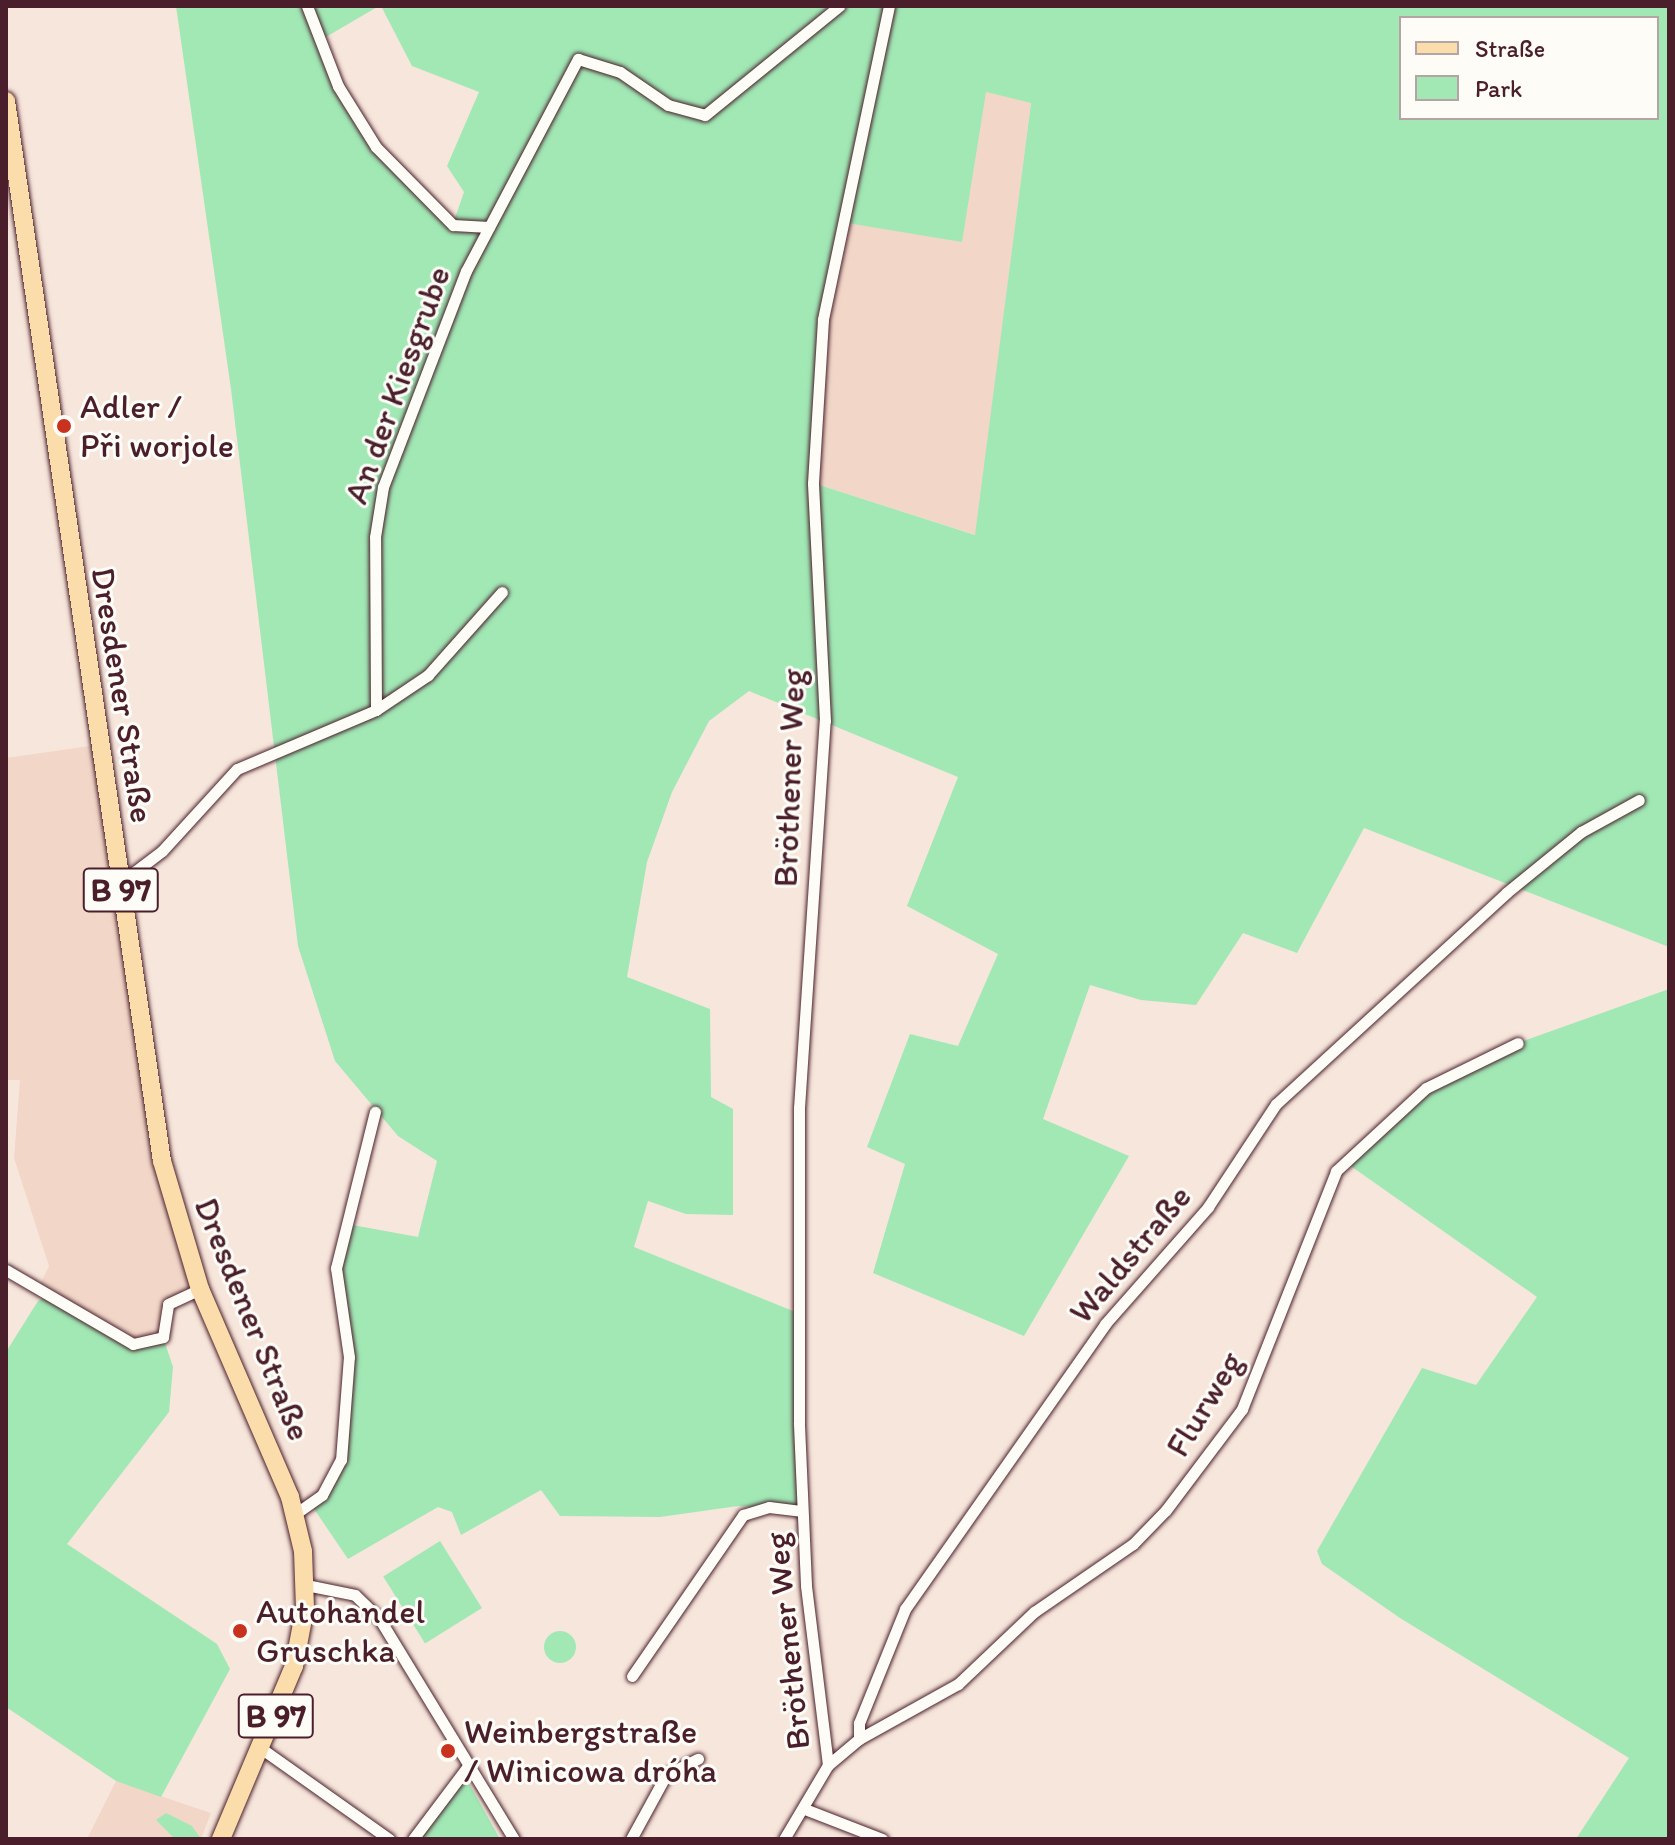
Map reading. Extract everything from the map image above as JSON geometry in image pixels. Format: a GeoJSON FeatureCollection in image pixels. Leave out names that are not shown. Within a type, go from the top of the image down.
{"type":"FeatureCollection","features":[{"type":"Feature","properties":{"kind":"main road","name":"Dresdener Straße"},"geometry":{"type":"LineString","coordinates":[[7,110],[162,1161],[200,1289],[295,1514],[306,1585]]}},
{"type":"Feature","properties":{"kind":"main road","name":"B 97"},"geometry":{"type":"LineString","coordinates":[[221,1839],[262,1749],[294,1666],[306,1585]]}},
{"type":"Feature","properties":{"kind":"street","name":"An der Kiesgrube"},"geometry":{"type":"LineString","coordinates":[[307,6],[338,86],[376,147],[453,225],[489,227]]}},
{"type":"Feature","properties":{"kind":"street","name":"An der Kiesgrube"},"geometry":{"type":"LineString","coordinates":[[376,710],[375,537],[383,487],[430,355],[489,227],[578,59],[620,72],[668,105],[705,115],[839,6]]}},
{"type":"Feature","properties":{"kind":"street","name":"Bröthener Weg"},"geometry":{"type":"LineString","coordinates":[[828,1765],[801,1511],[799,1108],[825,721],[814,468],[823,319],[889,6]]}},
{"type":"Feature","properties":{"kind":"street"},"geometry":{"type":"LineString","coordinates":[[120,883],[162,851],[237,769],[376,710],[428,675],[502,592]]}},
{"type":"Feature","properties":{"kind":"street","name":"Waldstraße"},"geometry":{"type":"LineString","coordinates":[[859,1739],[859,1723],[905,1609],[1105,1324],[1208,1207],[1276,1104],[1506,893],[1581,832],[1639,800]]}},
{"type":"Feature","properties":{"kind":"street","name":"Flurweg"},"geometry":{"type":"LineString","coordinates":[[859,1739],[958,1684],[1034,1612],[1133,1544],[1166,1510],[1242,1409],[1336,1171],[1426,1088],[1518,1043]]}},
{"type":"Feature","properties":{"kind":"street","name":"Dresdener Straße"},"geometry":{"type":"LineString","coordinates":[[295,1514],[322,1495],[341,1460],[349,1357],[336,1268],[375,1112]]}},
{"type":"Feature","properties":{"kind":"street"},"geometry":{"type":"LineString","coordinates":[[6,1270],[133,1344],[163,1337],[168,1304],[200,1289]]}},
{"type":"Feature","properties":{"kind":"street","name":"Bröthener Weg"},"geometry":{"type":"LineString","coordinates":[[632,1676],[743,1515],[769,1507],[801,1511]]}},
{"type":"Feature","properties":{"kind":"street"},"geometry":{"type":"LineString","coordinates":[[306,1585],[338,1589],[368,1605],[514,1839]]}},
{"type":"Feature","properties":{"kind":"street"},"geometry":{"type":"LineString","coordinates":[[784,1839],[805,1809],[828,1765],[859,1739]]}},
{"type":"Feature","properties":{"kind":"street"},"geometry":{"type":"LineString","coordinates":[[262,1749],[389,1839]]}},
{"type":"Feature","properties":{"kind":"street"},"geometry":{"type":"LineString","coordinates":[[631,1839],[666,1775],[698,1759]]}},
{"type":"Feature","properties":{"kind":"street"},"geometry":{"type":"LineString","coordinates":[[413,1839],[468,1766]]}},
{"type":"Feature","properties":{"kind":"street"},"geometry":{"type":"LineString","coordinates":[[805,1809],[882,1839]]}},
{"type":"Feature","properties":{"kind":"shaded area"},"geometry":{"type":"Polygon","coordinates":[[[986,92],[1031,102],[976,535],[813,483],[823,319],[841,222],[986,92]]]}},
{"type":"Feature","properties":{"kind":"shaded area"},"geometry":{"type":"Polygon","coordinates":[[[97,745],[153,1120],[199,1289],[168,1304],[163,1337],[133,1344],[38,1289],[49,1266],[14,1158],[20,1080],[6,1080],[6,758],[97,745]]]}},
{"type":"Feature","properties":{"kind":"shaded area"},"geometry":{"type":"Polygon","coordinates":[[[116,1781],[211,1813],[201,1839],[87,1839],[116,1781]]]}},
{"type":"Feature","properties":{"kind":"green space"},"geometry":{"type":"Polygon","coordinates":[[[176,6],[379,6],[319,41],[376,147],[453,224],[464,192],[447,166],[479,92],[412,66],[381,6],[1669,6],[1669,947],[1364,828],[1297,953],[1243,933],[1196,1005],[1141,1000],[1090,985],[1043,1119],[1129,1156],[1024,1336],[873,1273],[905,1164],[867,1147],[910,1034],[958,1046],[998,954],[907,906],[958,777],[749,691],[709,721],[672,792],[647,862],[627,977],[710,1009],[711,1097],[733,1109],[733,1215],[686,1214],[648,1201],[634,1247],[798,1313],[801,1511],[738,1506],[660,1517],[560,1516],[541,1490],[461,1535],[452,1512],[438,1507],[348,1559],[312,1506],[333,1482],[349,1357],[335,1296],[347,1224],[418,1237],[437,1161],[398,1136],[335,1061],[298,946],[231,389],[176,6]],[[986,92],[962,242],[841,222],[823,319],[813,483],[975,535],[1031,103],[986,92]]]}},
{"type":"Feature","properties":{"kind":"green space"},"geometry":{"type":"Polygon","coordinates":[[[1669,989],[1669,1839],[1576,1839],[1629,1758],[1400,1618],[1322,1564],[1317,1551],[1422,1368],[1476,1385],[1537,1297],[1345,1162],[1426,1088],[1518,1043],[1669,989]]]}},
{"type":"Feature","properties":{"kind":"green space"},"geometry":{"type":"Polygon","coordinates":[[[49,1296],[122,1340],[163,1337],[173,1367],[169,1412],[67,1544],[217,1644],[230,1669],[161,1797],[116,1781],[6,1707],[6,1352],[38,1301],[49,1296]]]}},
{"type":"Feature","properties":{"kind":"green space"},"geometry":{"type":"Polygon","coordinates":[[[440,1541],[482,1608],[425,1644],[383,1577],[440,1541]]]}},
{"type":"Feature","properties":{"kind":"green space"},"geometry":{"type":"Polygon","coordinates":[[[560,1631],[571,1636],[576,1647],[571,1658],[560,1663],[549,1658],[544,1647],[549,1636],[560,1631]]]}},
{"type":"Feature","properties":{"kind":"green space"},"geometry":{"type":"Polygon","coordinates":[[[466,1778],[500,1839],[420,1839],[453,1791],[466,1778]]]}},
{"type":"Feature","properties":{"kind":"green space"},"geometry":{"type":"Polygon","coordinates":[[[166,1813],[192,1826],[201,1839],[175,1839],[156,1820],[166,1813]]]}},
{"type":"Feature","properties":{"kind":"place","name":"Adler / Při worjole"},"geometry":{"type":"Point","coordinates":[64,426]}},
{"type":"Feature","properties":{"kind":"place","name":"Autohandel Gruschka"},"geometry":{"type":"Point","coordinates":[240,1631]}},
{"type":"Feature","properties":{"kind":"place","name":"Weinbergstraße / Winicowa dróha"},"geometry":{"type":"Point","coordinates":[448,1751]}}]}
